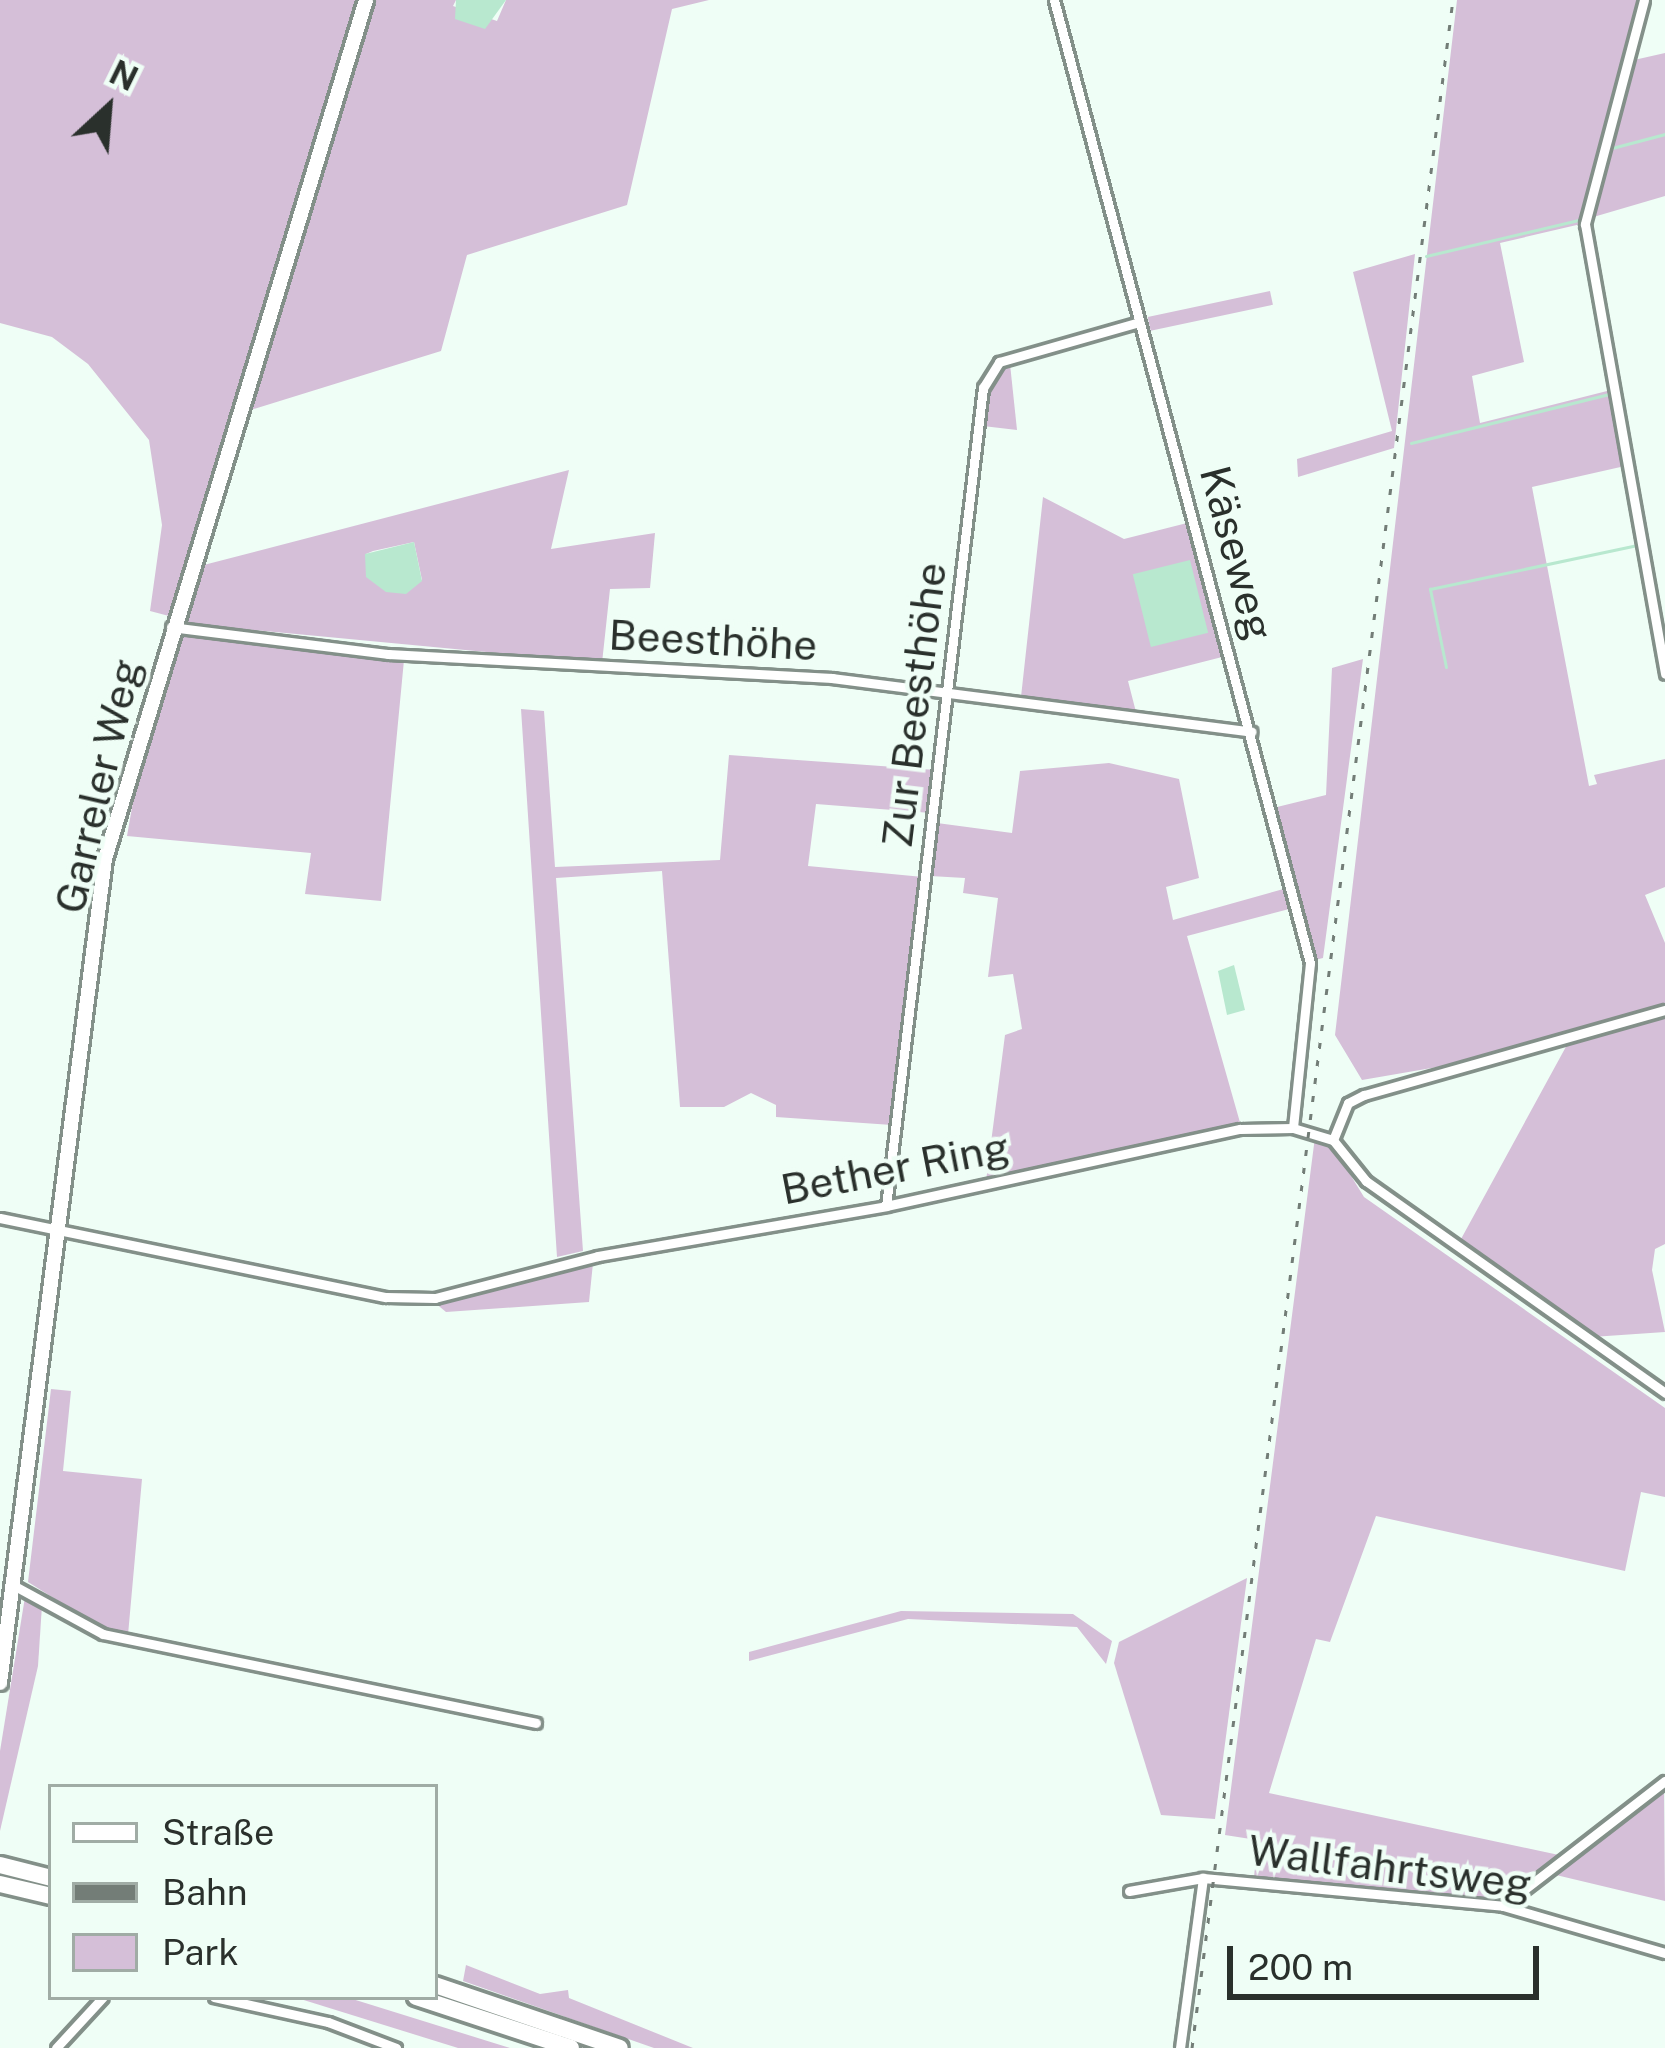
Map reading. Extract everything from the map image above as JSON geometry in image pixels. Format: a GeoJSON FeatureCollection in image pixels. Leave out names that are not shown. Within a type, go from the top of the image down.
{"type":"FeatureCollection","features":[{"type":"Feature","properties":{"kind":"highway"},"geometry":{"type":"LineString","coordinates":[[0,1865],[48,1877]]}},
{"type":"Feature","properties":{"kind":"highway"},"geometry":{"type":"LineString","coordinates":[[0,1884],[48,1895]]}},
{"type":"Feature","properties":{"kind":"highway"},"geometry":{"type":"LineString","coordinates":[[438,1985],[620,2048]]}},
{"type":"Feature","properties":{"kind":"highway"},"geometry":{"type":"LineString","coordinates":[[425,2000],[572,2048]]}},
{"type":"Feature","properties":{"kind":"street","name":"Garreler Weg"},"geometry":{"type":"LineString","coordinates":[[0,1683],[105,859],[170,627],[366,0]]}},
{"type":"Feature","properties":{"kind":"street","name":"Käseweg"},"geometry":{"type":"LineString","coordinates":[[1054,0],[1310,963],[1293,1128]]}},
{"type":"Feature","properties":{"kind":"street"},"geometry":{"type":"LineString","coordinates":[[1644,0],[1585,224],[1665,674]]}},
{"type":"Feature","properties":{"kind":"street","name":"Zur Beesthöhe"},"geometry":{"type":"LineString","coordinates":[[886,1206],[988,370],[1139,322]]}},
{"type":"Feature","properties":{"kind":"street","name":"Beesthöhe"},"geometry":{"type":"LineString","coordinates":[[170,627],[388,654],[832,678],[1252,732]]}},
{"type":"Feature","properties":{"kind":"street"},"geometry":{"type":"LineString","coordinates":[[1665,1010],[1364,1095],[1348,1102],[1334,1141],[1366,1181],[1665,1393]]}},
{"type":"Feature","properties":{"kind":"street","name":"Bether Ring"},"geometry":{"type":"LineString","coordinates":[[0,1218],[386,1297],[435,1298],[598,1256],[886,1206],[1240,1129],[1293,1128],[1334,1141]]}},
{"type":"Feature","properties":{"kind":"street"},"geometry":{"type":"LineString","coordinates":[[13,1585],[103,1634],[536,1723]]}},
{"type":"Feature","properties":{"kind":"street"},"geometry":{"type":"LineString","coordinates":[[1503,1906],[1665,1782]]}},
{"type":"Feature","properties":{"kind":"street"},"geometry":{"type":"LineString","coordinates":[[1129,1892],[1203,1878]]}},
{"type":"Feature","properties":{"kind":"street","name":"Wallfahrtsweg"},"geometry":{"type":"LineString","coordinates":[[1180,2048],[1203,1878],[1503,1906],[1665,1953]]}},
{"type":"Feature","properties":{"kind":"street"},"geometry":{"type":"LineString","coordinates":[[56,2048],[100,2000]]}},
{"type":"Feature","properties":{"kind":"street"},"geometry":{"type":"LineString","coordinates":[[228,2000],[328,2022],[396,2048]]}},
{"type":"Feature","properties":{"kind":"green space"},"geometry":{"type":"Polygon","coordinates":[[[0,0],[456,0],[453,6],[497,21],[506,0],[709,0],[672,9],[627,205],[467,255],[441,351],[231,416],[169,616],[150,611],[162,525],[149,440],[88,364],[52,337],[0,323],[0,0]]]}},
{"type":"Feature","properties":{"kind":"green space"},"geometry":{"type":"Polygon","coordinates":[[[1457,0],[1641,0],[1581,224],[1500,243],[1524,362],[1472,376],[1480,423],[1611,390],[1625,466],[1532,487],[1589,786],[1597,784],[1594,775],[1665,759],[1665,887],[1645,895],[1665,943],[1665,1004],[1449,1065],[1362,1080],[1335,1035],[1457,0]]]}},
{"type":"Feature","properties":{"kind":"green space"},"geometry":{"type":"Polygon","coordinates":[[[1665,53],[1665,196],[1590,218],[1634,60],[1665,53]]]}},
{"type":"Feature","properties":{"kind":"green space"},"geometry":{"type":"Polygon","coordinates":[[[1415,254],[1394,448],[1298,477],[1297,459],[1392,431],[1353,272],[1415,254]]]}},
{"type":"Feature","properties":{"kind":"green space"},"geometry":{"type":"Polygon","coordinates":[[[1270,291],[1273,305],[1151,331],[1148,317],[1270,291]]]}},
{"type":"Feature","properties":{"kind":"green space"},"geometry":{"type":"Polygon","coordinates":[[[1010,364],[1017,430],[983,426],[993,373],[1010,364]]]}},
{"type":"Feature","properties":{"kind":"green space"},"geometry":{"type":"Polygon","coordinates":[[[569,470],[551,549],[655,533],[650,588],[610,589],[602,663],[180,623],[196,567],[569,470]],[[414,542],[366,554],[422,580],[414,542]]]}},
{"type":"Feature","properties":{"kind":"green space"},"geometry":{"type":"Polygon","coordinates":[[[1043,497],[1124,539],[1191,522],[1226,656],[1128,681],[1136,712],[1021,697],[1043,497]]]}},
{"type":"Feature","properties":{"kind":"green space"},"geometry":{"type":"Polygon","coordinates":[[[179,634],[404,660],[381,901],[305,894],[311,853],[127,836],[141,756],[179,634]]]}},
{"type":"Feature","properties":{"kind":"green space"},"geometry":{"type":"Polygon","coordinates":[[[1363,659],[1323,958],[1315,960],[1277,807],[1326,795],[1332,668],[1363,659]]]}},
{"type":"Feature","properties":{"kind":"green space"},"geometry":{"type":"Polygon","coordinates":[[[521,709],[544,711],[555,867],[720,860],[729,755],[936,770],[931,813],[816,804],[808,866],[923,877],[892,1125],[776,1117],[776,1105],[751,1093],[724,1107],[680,1107],[662,871],[556,878],[583,1251],[557,1257],[521,709]]]}},
{"type":"Feature","properties":{"kind":"green space"},"geometry":{"type":"Polygon","coordinates":[[[1109,763],[1179,779],[1199,878],[1166,887],[1173,920],[1287,888],[1293,908],[1187,936],[1241,1126],[986,1181],[1005,1035],[1022,1029],[1013,974],[988,977],[998,898],[963,893],[965,878],[930,876],[937,823],[1012,833],[1020,771],[1109,763]]]}},
{"type":"Feature","properties":{"kind":"green space"},"geometry":{"type":"Polygon","coordinates":[[[1665,1015],[1665,1244],[1655,1249],[1652,1270],[1665,1332],[1592,1337],[1461,1239],[1568,1043],[1665,1015]]]}},
{"type":"Feature","properties":{"kind":"green space"},"geometry":{"type":"Polygon","coordinates":[[[1315,1137],[1332,1145],[1364,1197],[1665,1408],[1665,1497],[1641,1492],[1625,1571],[1376,1516],[1330,1642],[1316,1639],[1269,1793],[1559,1855],[1518,1887],[1482,1899],[1254,1878],[1257,1840],[1225,1835],[1315,1137]]]}},
{"type":"Feature","properties":{"kind":"green space"},"geometry":{"type":"Polygon","coordinates":[[[593,1263],[589,1302],[446,1312],[434,1302],[593,1263]]]}},
{"type":"Feature","properties":{"kind":"green space"},"geometry":{"type":"Polygon","coordinates":[[[51,1389],[71,1391],[63,1471],[142,1479],[128,1635],[103,1629],[28,1582],[51,1389]]]}},
{"type":"Feature","properties":{"kind":"green space"},"geometry":{"type":"Polygon","coordinates":[[[1247,1578],[1215,1819],[1161,1815],[1114,1663],[1119,1642],[1247,1578]]]}},
{"type":"Feature","properties":{"kind":"green space"},"geometry":{"type":"Polygon","coordinates":[[[25,1597],[42,1605],[38,1666],[0,1831],[0,1751],[25,1597]]]}},
{"type":"Feature","properties":{"kind":"green space"},"geometry":{"type":"Polygon","coordinates":[[[901,1611],[1073,1614],[1112,1641],[1106,1664],[1077,1627],[908,1619],[749,1661],[749,1652],[901,1611]]]}},
{"type":"Feature","properties":{"kind":"green space"},"geometry":{"type":"Polygon","coordinates":[[[1664,1787],[1665,1901],[1556,1875],[1600,1842],[1664,1787]]]}},
{"type":"Feature","properties":{"kind":"green space"},"geometry":{"type":"Polygon","coordinates":[[[466,1965],[540,1994],[568,1990],[569,1998],[693,2048],[654,2048],[463,1981],[466,1965]]]}},
{"type":"Feature","properties":{"kind":"green space"},"geometry":{"type":"Polygon","coordinates":[[[304,2000],[356,2000],[510,2048],[458,2048],[304,2000]]]}},
{"type":"Feature","properties":{"kind":"shaded area"},"geometry":{"type":"Polygon","coordinates":[[[456,0],[506,0],[485,29],[455,19],[456,0]]]}},
{"type":"Feature","properties":{"kind":"shaded area"},"geometry":{"type":"Polygon","coordinates":[[[414,542],[422,581],[406,594],[386,592],[366,577],[365,554],[414,542]]]}},
{"type":"Feature","properties":{"kind":"shaded area"},"geometry":{"type":"Polygon","coordinates":[[[1190,560],[1208,633],[1151,647],[1133,574],[1190,560]]]}},
{"type":"Feature","properties":{"kind":"shaded area"},"geometry":{"type":"Polygon","coordinates":[[[1234,965],[1245,1010],[1227,1015],[1218,971],[1234,965]]]}},
{"type":"Feature","properties":{"kind":"waterway"},"geometry":{"type":"LineString","coordinates":[[1612,148],[1665,134]]}},
{"type":"Feature","properties":{"kind":"waterway"},"geometry":{"type":"LineString","coordinates":[[1426,256],[1582,219]]}},
{"type":"Feature","properties":{"kind":"waterway"},"geometry":{"type":"LineString","coordinates":[[1411,443],[1609,394]]}},
{"type":"Feature","properties":{"kind":"waterway"},"geometry":{"type":"LineString","coordinates":[[1446,667],[1430,589],[1637,545]]}},
{"type":"Feature","properties":{"kind":"railway"},"geometry":{"type":"LineString","coordinates":[[1192,2048],[1453,0]]}}]}
